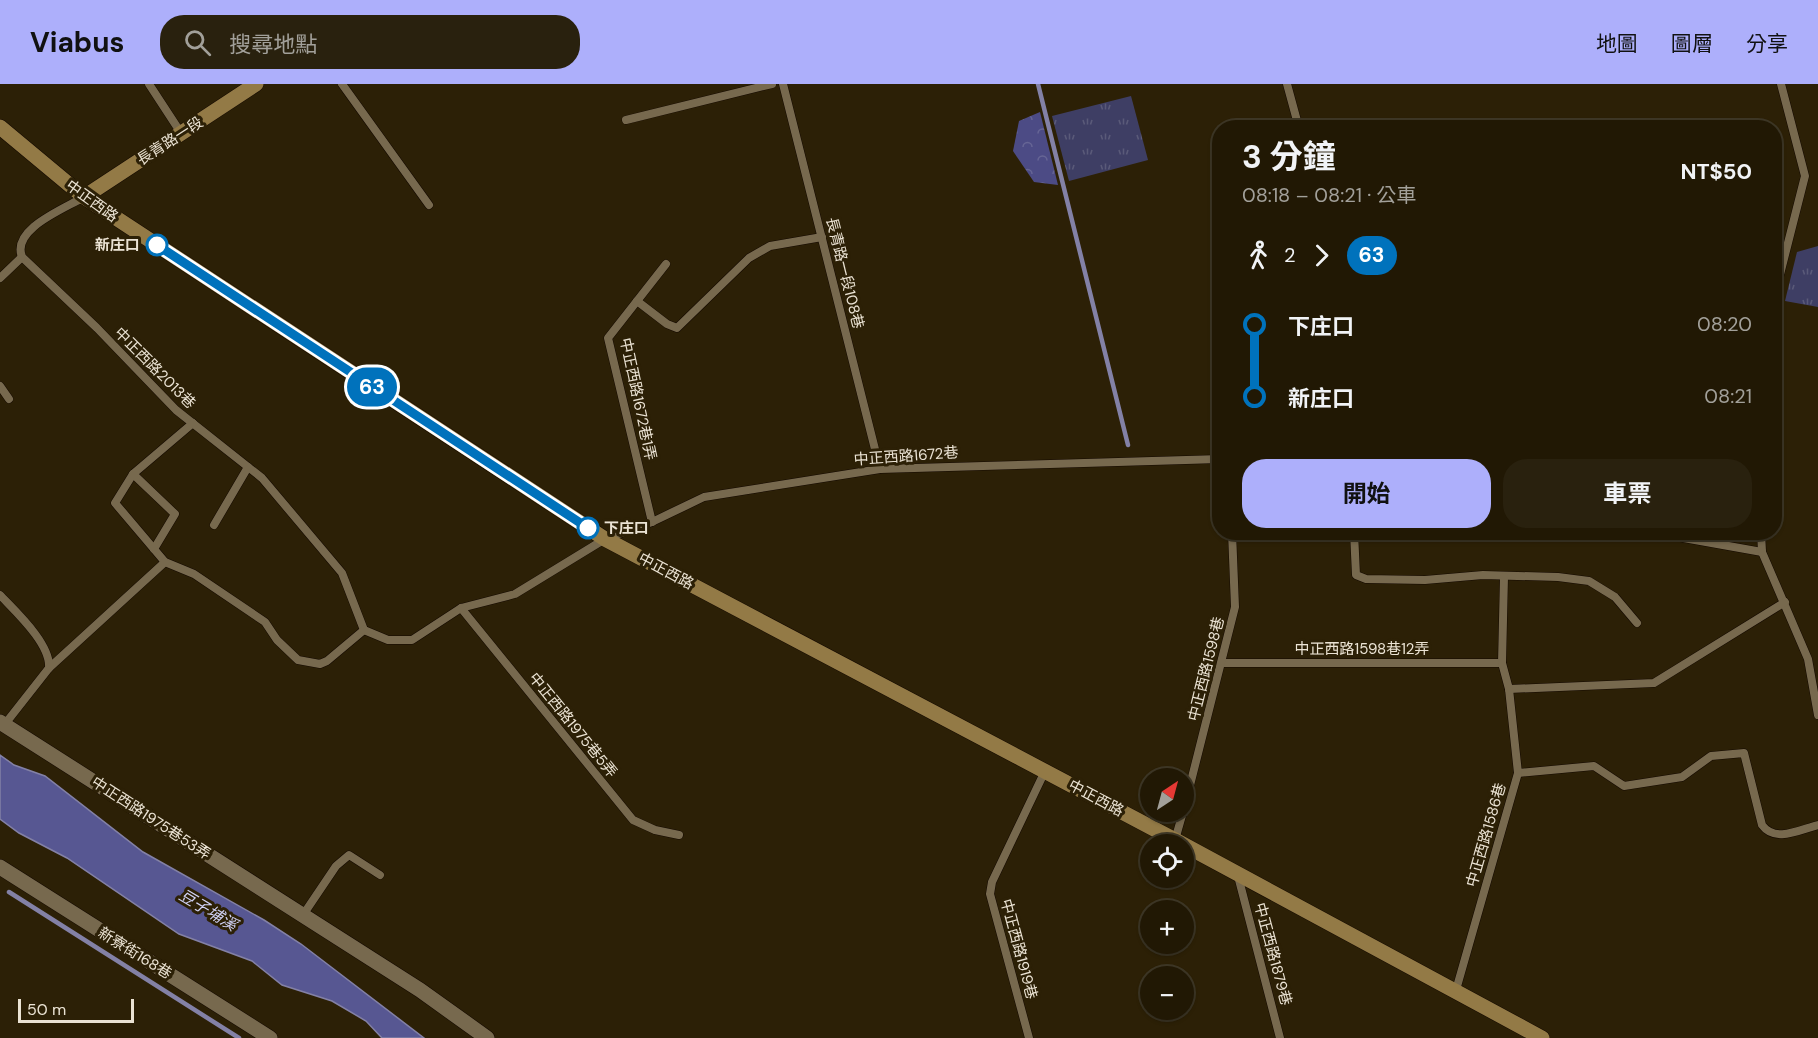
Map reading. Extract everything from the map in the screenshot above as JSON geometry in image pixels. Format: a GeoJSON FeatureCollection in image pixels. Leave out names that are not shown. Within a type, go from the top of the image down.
{"type":"FeatureCollection","features":[{"type":"Feature","properties":{"kind":"main road","name":"長青路一段"},"geometry":{"type":"LineString","coordinates":[[84,197],[256,84]]}},
{"type":"Feature","properties":{"kind":"main road","name":"中正西路"},"geometry":{"type":"LineString","coordinates":[[0,127],[84,197],[605,539],[1164,834]]}},
{"type":"Feature","properties":{"kind":"main road","name":"中正西路"},"geometry":{"type":"LineString","coordinates":[[1194,851],[1542,1038]]}},
{"type":"Feature","properties":{"kind":"street","name":"中正西路1975巷53弄"},"geometry":{"type":"LineString","coordinates":[[2,723],[420,990],[487,1038]]}},
{"type":"Feature","properties":{"kind":"street","name":"新寮街168巷"},"geometry":{"type":"LineString","coordinates":[[0,867],[270,1038]]}},
{"type":"Feature","properties":{"kind":"lane"},"geometry":{"type":"LineString","coordinates":[[149,84],[181,133]]}},
{"type":"Feature","properties":{"kind":"lane"},"geometry":{"type":"LineString","coordinates":[[342,84],[429,205]]}},
{"type":"Feature","properties":{"kind":"lane"},"geometry":{"type":"LineString","coordinates":[[626,120],[772,84]]}},
{"type":"Feature","properties":{"kind":"lane","name":"長青路一段108巷"},"geometry":{"type":"LineString","coordinates":[[783,84],[880,469]]}},
{"type":"Feature","properties":{"kind":"lane"},"geometry":{"type":"LineString","coordinates":[[1287,84],[1297,120]]}},
{"type":"Feature","properties":{"kind":"lane"},"geometry":{"type":"LineString","coordinates":[[1781,84],[1805,176],[1782,267]]}},
{"type":"Feature","properties":{"kind":"lane"},"geometry":{"type":"LineString","coordinates":[[0,278],[22,257],[19,249],[22,237],[30,229],[84,197]]}},
{"type":"Feature","properties":{"kind":"lane"},"geometry":{"type":"LineString","coordinates":[[637,301],[667,324],[677,328],[749,258],[770,246],[822,237]]}},
{"type":"Feature","properties":{"kind":"lane","name":"中正西路2013巷"},"geometry":{"type":"LineString","coordinates":[[22,257],[97,328],[176,410],[262,478],[342,573],[364,630]]}},
{"type":"Feature","properties":{"kind":"lane","name":"中正西路1672巷1弄"},"geometry":{"type":"LineString","coordinates":[[652,522],[608,338],[666,264]]}},
{"type":"Feature","properties":{"kind":"lane"},"geometry":{"type":"LineString","coordinates":[[0,386],[9,399]]}},
{"type":"Feature","properties":{"kind":"lane"},"geometry":{"type":"LineString","coordinates":[[193,423],[133,474],[115,503],[165,562],[195,574],[265,622],[277,640],[298,660],[309,664],[327,661],[364,630]]}},
{"type":"Feature","properties":{"kind":"lane","name":"中正西路1672巷"},"geometry":{"type":"LineString","coordinates":[[364,630],[388,640],[412,640],[461,608],[515,594],[605,539],[652,522],[704,497],[880,469],[1212,459]]}},
{"type":"Feature","properties":{"kind":"lane"},"geometry":{"type":"LineString","coordinates":[[214,525],[248,467]]}},
{"type":"Feature","properties":{"kind":"lane"},"geometry":{"type":"LineString","coordinates":[[133,474],[176,514],[154,549]]}},
{"type":"Feature","properties":{"kind":"lane","name":"中正西路1598巷"},"geometry":{"type":"LineString","coordinates":[[1194,769],[1235,607],[1232,540]]}},
{"type":"Feature","properties":{"kind":"lane"},"geometry":{"type":"LineString","coordinates":[[1354,540],[1356,575],[1366,579],[1425,580],[1483,575],[1558,577],[1589,581],[1615,597],[1637,623]]}},
{"type":"Feature","properties":{"kind":"lane"},"geometry":{"type":"LineString","coordinates":[[1695,540],[1762,552]]}},
{"type":"Feature","properties":{"kind":"lane"},"geometry":{"type":"LineString","coordinates":[[1761,540],[1762,552],[1808,659],[1818,715]]}},
{"type":"Feature","properties":{"kind":"lane","name":"中正西路1975巷53弄"},"geometry":{"type":"LineString","coordinates":[[2,723],[49,668],[165,562]]}},
{"type":"Feature","properties":{"kind":"lane","name":"中正西路1586巷"},"geometry":{"type":"LineString","coordinates":[[1456,990],[1518,773],[1509,689],[1502,663],[1504,577]]}},
{"type":"Feature","properties":{"kind":"lane"},"geometry":{"type":"LineString","coordinates":[[0,595],[18,613],[50,656],[49,668]]}},
{"type":"Feature","properties":{"kind":"lane"},"geometry":{"type":"LineString","coordinates":[[1509,689],[1654,683],[1785,602]]}},
{"type":"Feature","properties":{"kind":"lane","name":"中正西路1975巷5弄"},"geometry":{"type":"LineString","coordinates":[[461,608],[633,820],[655,830],[679,835]]}},
{"type":"Feature","properties":{"kind":"lane"},"geometry":{"type":"LineString","coordinates":[[1808,659],[1818,658]]}},
{"type":"Feature","properties":{"kind":"lane","name":"中正西路1598巷12弄"},"geometry":{"type":"LineString","coordinates":[[1222,663],[1502,663]]}},
{"type":"Feature","properties":{"kind":"lane"},"geometry":{"type":"LineString","coordinates":[[1518,773],[1594,766],[1624,786],[1682,777],[1711,756],[1744,753],[1762,825],[1767,832],[1777,835],[1818,825]]}},
{"type":"Feature","properties":{"kind":"lane","name":"中正西路1919巷"},"geometry":{"type":"LineString","coordinates":[[1029,1038],[990,894],[992,882],[1045,771]]}},
{"type":"Feature","properties":{"kind":"lane"},"geometry":{"type":"LineString","coordinates":[[303,915],[336,866],[349,855],[380,875]]}},
{"type":"Feature","properties":{"kind":"lane","name":"中正西路1879巷"},"geometry":{"type":"LineString","coordinates":[[1238,876],[1281,1038]]}},
{"type":"Feature","properties":{"kind":"green space"},"geometry":{"type":"Polygon","coordinates":[[[1131,96],[1148,160],[1069,181],[1052,116],[1131,96]]]}},
{"type":"Feature","properties":{"kind":"green space"},"geometry":{"type":"Polygon","coordinates":[[[1040,112],[1058,185],[1034,182],[1013,151],[1019,121],[1040,112]]]}},
{"type":"Feature","properties":{"kind":"green space"},"geometry":{"type":"Polygon","coordinates":[[[1818,246],[1818,307],[1785,301],[1797,252],[1818,246]]]}},
{"type":"Feature","properties":{"kind":"water","name":"豆子埔溪"},"geometry":{"type":"Polygon","coordinates":[[[0,755],[14,765],[45,776],[143,852],[264,920],[301,944],[424,1038],[382,1038],[366,1021],[332,1001],[282,985],[252,961],[179,934],[67,858],[19,833],[0,819],[0,755]]]}},
{"type":"Feature","properties":{"kind":"waterway"},"geometry":{"type":"LineString","coordinates":[[1038,84],[1128,445]]}},
{"type":"Feature","properties":{"kind":"waterway"},"geometry":{"type":"LineString","coordinates":[[9,892],[239,1038]]}},
{"type":"Feature","properties":{"kind":"bus line","name":"63"},"geometry":{"type":"LineString","coordinates":[[157,245],[588,528]]}},
{"type":"Feature","properties":{"kind":"place","name":"新庄口"},"geometry":{"type":"Point","coordinates":[157,245]}},
{"type":"Feature","properties":{"kind":"place","name":"下庄口"},"geometry":{"type":"Point","coordinates":[588,528]}}]}
